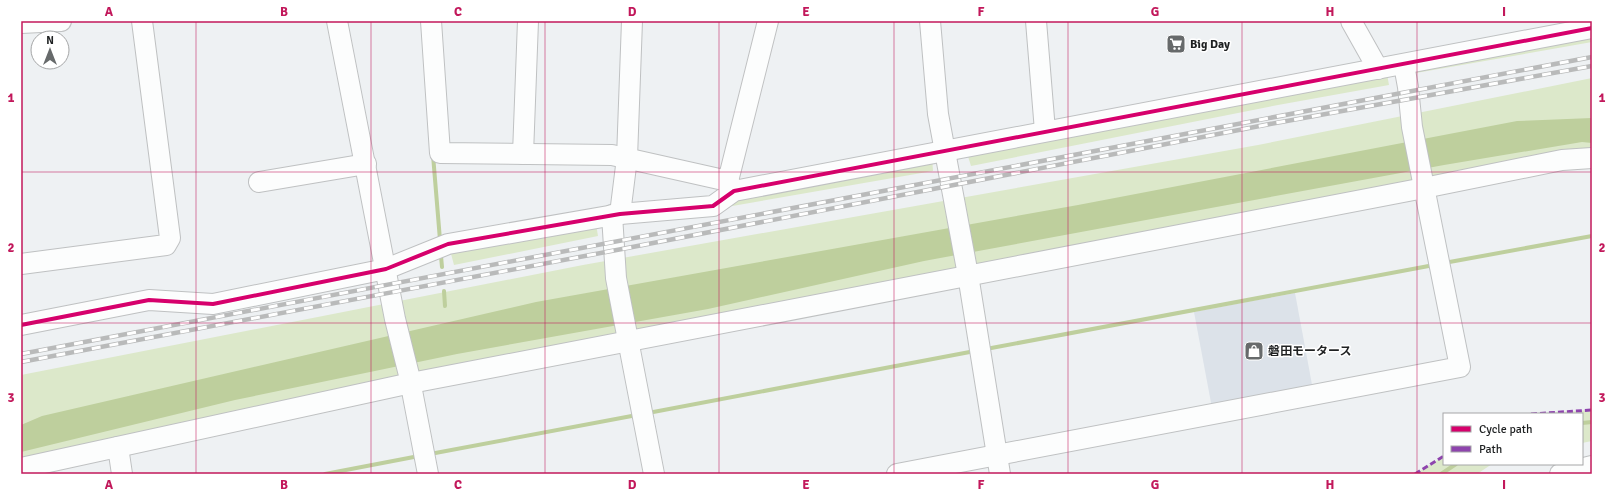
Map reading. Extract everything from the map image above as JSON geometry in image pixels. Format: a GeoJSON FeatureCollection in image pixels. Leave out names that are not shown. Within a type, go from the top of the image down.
{"type":"FeatureCollection","features":[{"type":"Feature","properties":{"kind":"street"},"geometry":{"type":"LineString","coordinates":[[21,24],[61,21]]}},
{"type":"Feature","properties":{"kind":"street"},"geometry":{"type":"LineString","coordinates":[[21,264],[166,245],[170,238],[142,21]]}},
{"type":"Feature","properties":{"kind":"street"},"geometry":{"type":"LineString","coordinates":[[337,21],[425,459]]}},
{"type":"Feature","properties":{"kind":"street"},"geometry":{"type":"LineString","coordinates":[[431,21],[440,153],[612,155],[731,186],[945,150],[1404,65],[1592,28]]}},
{"type":"Feature","properties":{"kind":"street"},"geometry":{"type":"LineString","coordinates":[[523,154],[528,21]]}},
{"type":"Feature","properties":{"kind":"street"},"geometry":{"type":"LineString","coordinates":[[632,21],[627,158],[616,215],[616,278],[654,474]]}},
{"type":"Feature","properties":{"kind":"street"},"geometry":{"type":"LineString","coordinates":[[21,325],[149,300],[212,304],[386,269],[448,244],[616,215],[713,206],[731,186],[768,21]]}},
{"type":"Feature","properties":{"kind":"street"},"geometry":{"type":"LineString","coordinates":[[930,21],[938,114],[967,272],[998,464]]}},
{"type":"Feature","properties":{"kind":"street"},"geometry":{"type":"LineString","coordinates":[[1036,21],[1045,131]]}},
{"type":"Feature","properties":{"kind":"street"},"geometry":{"type":"LineString","coordinates":[[1351,21],[1378,69]]}},
{"type":"Feature","properties":{"kind":"street"},"geometry":{"type":"LineString","coordinates":[[897,474],[998,464],[1460,367],[1412,127],[1404,65]]}},
{"type":"Feature","properties":{"kind":"street"},"geometry":{"type":"LineString","coordinates":[[21,468],[410,379],[1423,185],[1562,160],[1592,158]]}},
{"type":"Feature","properties":{"kind":"street"},"geometry":{"type":"LineString","coordinates":[[258,182],[366,164]]}},
{"type":"Feature","properties":{"kind":"street"},"geometry":{"type":"LineString","coordinates":[[118,447],[122,474]]}},
{"type":"Feature","properties":{"kind":"street"},"geometry":{"type":"LineString","coordinates":[[1560,474],[1592,466]]}},
{"type":"Feature","properties":{"kind":"shaded area"},"geometry":{"type":"Polygon","coordinates":[[[1592,30],[1592,42],[1416,73],[1418,62],[1592,30]]]}},
{"type":"Feature","properties":{"kind":"shaded area"},"geometry":{"type":"Polygon","coordinates":[[[1387,74],[1389,85],[1278,105],[971,166],[966,150],[1387,74]]]}},
{"type":"Feature","properties":{"kind":"shaded area"},"geometry":{"type":"Polygon","coordinates":[[[1592,78],[1592,161],[21,467],[21,375],[583,265],[1258,145],[1592,78]]]}},
{"type":"Feature","properties":{"kind":"shaded area"},"geometry":{"type":"Polygon","coordinates":[[[1592,118],[1592,143],[1582,142],[1444,165],[924,261],[708,309],[457,354],[235,400],[21,452],[21,425],[42,416],[536,302],[1078,205],[1517,121],[1592,118]]]}},
{"type":"Feature","properties":{"kind":"shaded area"},"geometry":{"type":"Polygon","coordinates":[[[932,157],[933,171],[721,208],[734,191],[932,157]]]}},
{"type":"Feature","properties":{"kind":"shaded area"},"geometry":{"type":"Polygon","coordinates":[[[596,224],[598,236],[454,265],[450,250],[596,224]]]}},
{"type":"Feature","properties":{"kind":"shaded area","name":"磐田モータース"},"geometry":{"type":"Polygon","coordinates":[[[1295,293],[1313,390],[1212,408],[1194,312],[1295,293]]]}},
{"type":"Feature","properties":{"kind":"shaded area"},"geometry":{"type":"Polygon","coordinates":[[[1592,410],[1592,441],[1583,443],[1583,413],[1546,413],[1592,410]]]}},
{"type":"Feature","properties":{"kind":"shaded area"},"geometry":{"type":"Polygon","coordinates":[[[1443,457],[1443,465],[1490,465],[1477,474],[1415,474],[1443,457]]]}},
{"type":"Feature","properties":{"kind":"waterway"},"geometry":{"type":"LineString","coordinates":[[433,155],[440,240]]}},
{"type":"Feature","properties":{"kind":"waterway"},"geometry":{"type":"LineString","coordinates":[[1444,263],[1592,236]]}},
{"type":"Feature","properties":{"kind":"waterway"},"geometry":{"type":"LineString","coordinates":[[441,256],[442,267]]}},
{"type":"Feature","properties":{"kind":"waterway"},"geometry":{"type":"LineString","coordinates":[[986,349],[1434,265]]}},
{"type":"Feature","properties":{"kind":"waterway"},"geometry":{"type":"LineString","coordinates":[[444,291],[445,306]]}},
{"type":"Feature","properties":{"kind":"waterway"},"geometry":{"type":"LineString","coordinates":[[648,413],[975,351]]}},
{"type":"Feature","properties":{"kind":"waterway"},"geometry":{"type":"LineString","coordinates":[[430,454],[637,415]]}},
{"type":"Feature","properties":{"kind":"waterway"},"geometry":{"type":"LineString","coordinates":[[1583,423],[1592,422]]}},
{"type":"Feature","properties":{"kind":"waterway"},"geometry":{"type":"LineString","coordinates":[[325,474],[419,456]]}},
{"type":"Feature","properties":{"kind":"waterway"},"geometry":{"type":"LineString","coordinates":[[1441,474],[1454,465]]}},
{"type":"Feature","properties":{"kind":"railway"},"geometry":{"type":"LineString","coordinates":[[21,354],[1592,57]]}},
{"type":"Feature","properties":{"kind":"railway"},"geometry":{"type":"LineString","coordinates":[[21,362],[622,249],[1270,124],[1592,66]]}},
{"type":"Feature","properties":{"kind":"marked path"},"geometry":{"type":"LineString","coordinates":[[1546,413],[1592,410]]}},
{"type":"Feature","properties":{"kind":"marked path"},"geometry":{"type":"LineString","coordinates":[[1415,474],[1443,457]]}},
{"type":"Feature","properties":{"kind":"cycle path"},"geometry":{"type":"LineString","coordinates":[[21,325],[149,300],[213,304],[386,269],[448,244],[620,214],[713,206],[734,191],[1592,28]]}},
{"type":"Feature","properties":{"kind":"place","name":"Big Day"},"geometry":{"type":"Point","coordinates":[1176,44]}},
{"type":"Feature","properties":{"kind":"place","name":"磐田モータース"},"geometry":{"type":"Point","coordinates":[1254,351]}}]}
